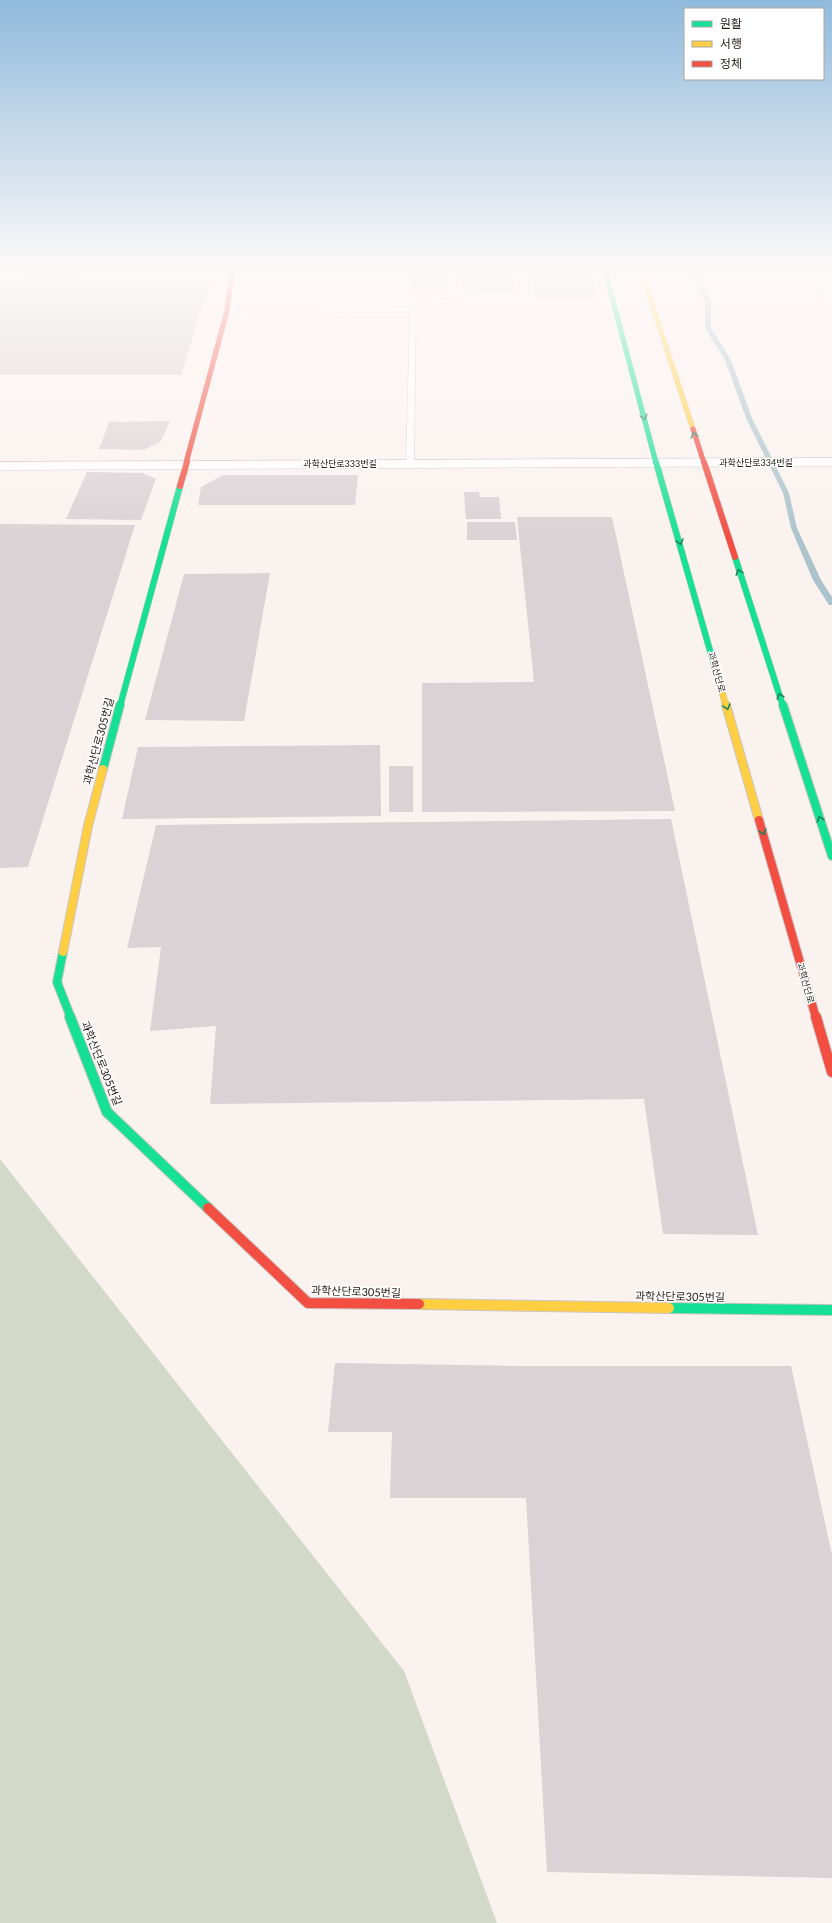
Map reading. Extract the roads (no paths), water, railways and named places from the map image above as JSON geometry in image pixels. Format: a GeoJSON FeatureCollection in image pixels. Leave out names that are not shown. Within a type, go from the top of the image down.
{"type":"FeatureCollection","features":[{"type":"Feature","properties":{"kind":"main road","name":"과학산단로305번길"},"geometry":{"type":"LineString","coordinates":[[213,361],[184,464],[88,826],[57,982],[107,1112],[308,1303],[832,1310]]}},
{"type":"Feature","properties":{"kind":"main road","name":"과학산단로"},"geometry":{"type":"LineString","coordinates":[[629,361],[656,462],[832,1072]]}},
{"type":"Feature","properties":{"kind":"main road"},"geometry":{"type":"LineString","coordinates":[[670,361],[832,856]]}},
{"type":"Feature","properties":{"kind":"street","name":"과학산단로333번길"},"geometry":{"type":"LineString","coordinates":[[0,466],[680,462]]}},
{"type":"Feature","properties":{"kind":"street","name":"과학산단로334번길"},"geometry":{"type":"LineString","coordinates":[[680,462],[832,462]]}},
{"type":"Feature","properties":{"kind":"lane"},"geometry":{"type":"LineString","coordinates":[[410,463],[412,361]]}},
{"type":"Feature","properties":{"kind":"waterway"},"geometry":{"type":"LineString","coordinates":[[728,361],[749,418],[786,493],[794,528],[817,580],[832,603]]}}]}
